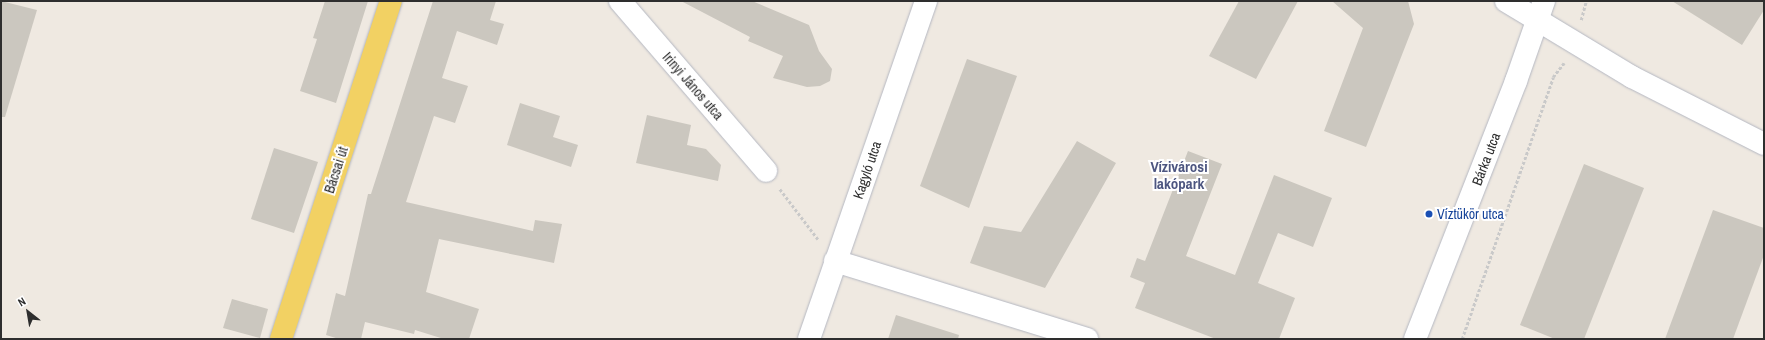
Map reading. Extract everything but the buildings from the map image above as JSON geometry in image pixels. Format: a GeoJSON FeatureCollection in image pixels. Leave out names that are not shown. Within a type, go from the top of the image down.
{"type":"FeatureCollection","features":[{"type":"Feature","properties":{"kind":"main road","name":"Bácsai út"},"geometry":{"type":"LineString","coordinates":[[281,339],[391,1]]}},
{"type":"Feature","properties":{"kind":"street","name":"Irinyi János utca"},"geometry":{"type":"LineString","coordinates":[[620,1],[766,171]]}},
{"type":"Feature","properties":{"kind":"street","name":"Kagyló utca"},"geometry":{"type":"LineString","coordinates":[[809,339],[926,1]]}},
{"type":"Feature","properties":{"kind":"street"},"geometry":{"type":"LineString","coordinates":[[1506,1],[1541,9],[1576,42],[1632,77],[1763,142]]}},
{"type":"Feature","properties":{"kind":"street","name":"Bárka utca"},"geometry":{"type":"LineString","coordinates":[[1415,339],[1516,81],[1541,9]]}},
{"type":"Feature","properties":{"kind":"street"},"geometry":{"type":"LineString","coordinates":[[835,261],[1087,339]]}},
{"type":"Feature","properties":{"kind":"path"},"geometry":{"type":"LineString","coordinates":[[1462,339],[1553,77],[1567,60],[1576,42],[1586,1]]}},
{"type":"Feature","properties":{"kind":"path"},"geometry":{"type":"LineString","coordinates":[[766,171],[835,261]]}},
{"type":"Feature","properties":{"kind":"place","name":"Víztükör utca"},"geometry":{"type":"Point","coordinates":[1429,214]}},
{"type":"Feature","properties":{"kind":"district","name":"Vízivárosi lakópark"},"geometry":{"type":"Point","coordinates":[1179,174]}}]}
